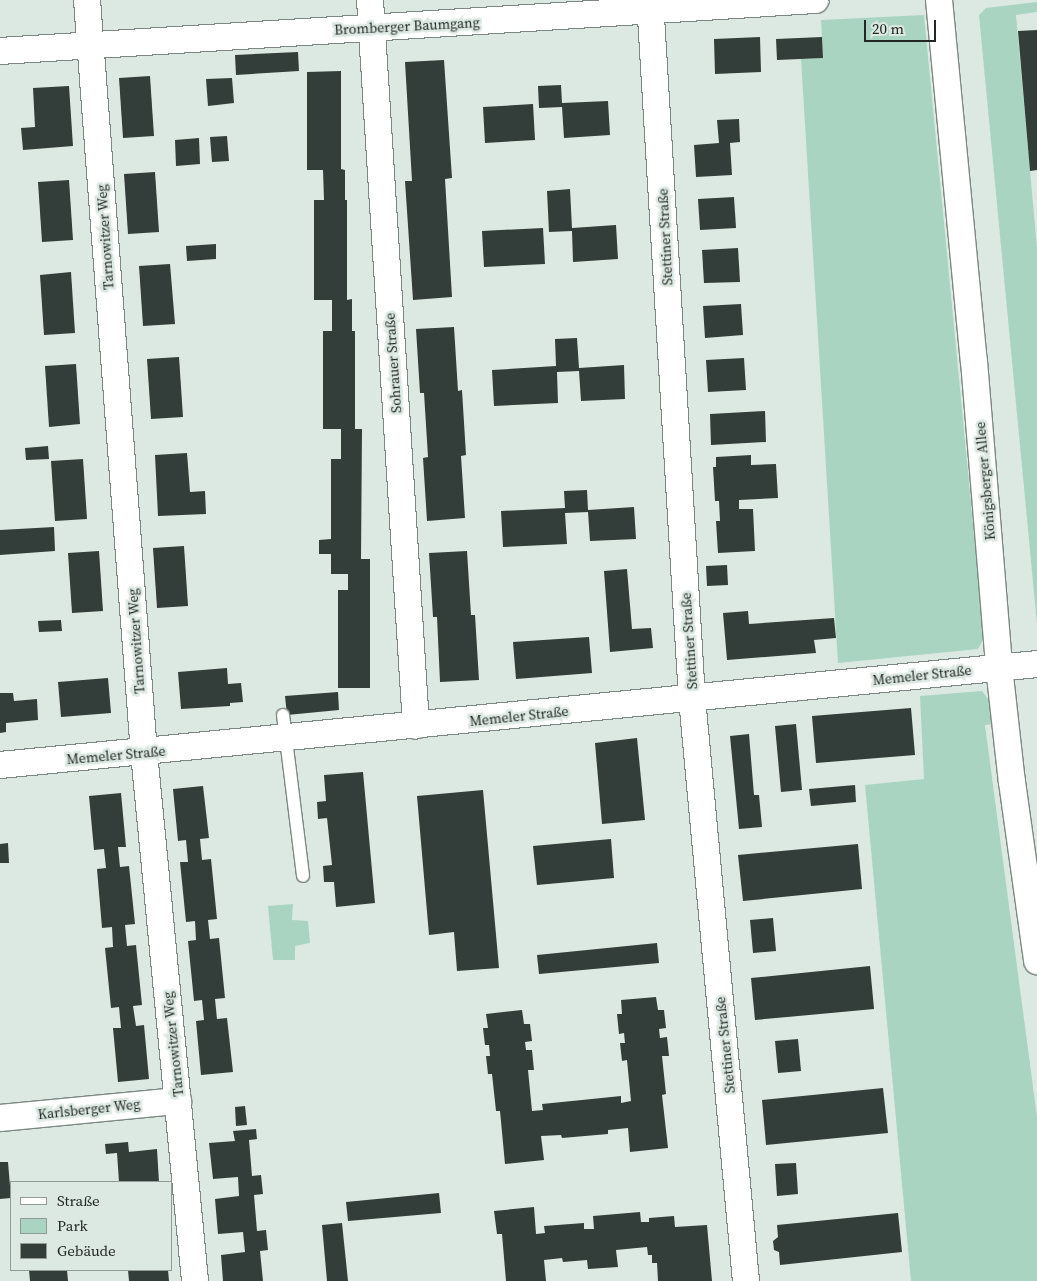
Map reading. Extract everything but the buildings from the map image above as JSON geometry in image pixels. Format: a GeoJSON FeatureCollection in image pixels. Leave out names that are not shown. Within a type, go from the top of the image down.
{"type":"FeatureCollection","features":[{"type":"Feature","properties":{"kind":"street","name":"Tarnowitzer Weg"},"geometry":{"type":"LineString","coordinates":[[87,0],[144,753],[195,1281]]}},
{"type":"Feature","properties":{"kind":"street","name":"Sohrauer Straße"},"geometry":{"type":"LineString","coordinates":[[370,0],[416,726]]}},
{"type":"Feature","properties":{"kind":"street","name":"Bromberger Baumgang"},"geometry":{"type":"LineString","coordinates":[[0,51],[372,28],[651,6],[815,0]]}},
{"type":"Feature","properties":{"kind":"street","name":"Königsberger Allee"},"geometry":{"type":"LineString","coordinates":[[938,0],[974,361],[999,667],[1012,782],[1037,961]]}},
{"type":"Feature","properties":{"kind":"street","name":"Stettiner Straße"},"geometry":{"type":"LineString","coordinates":[[651,6],[692,698],[746,1281]]}},
{"type":"Feature","properties":{"kind":"street","name":"Memeler Straße"},"geometry":{"type":"LineString","coordinates":[[0,766],[144,753],[284,727],[416,726],[1037,664]]}},
{"type":"Feature","properties":{"kind":"street","name":"Karlsberger Weg"},"geometry":{"type":"LineString","coordinates":[[0,1118],[178,1101]]}},
{"type":"Feature","properties":{"kind":"lane"},"geometry":{"type":"LineString","coordinates":[[284,727],[303,876]]}},
{"type":"Feature","properties":{"kind":"green space"},"geometry":{"type":"Polygon","coordinates":[[[1037,2],[1037,12],[1016,15],[1037,248],[1037,624],[979,15],[986,8],[1037,2]]]}},
{"type":"Feature","properties":{"kind":"green space"},"geometry":{"type":"Polygon","coordinates":[[[924,15],[984,638],[978,649],[838,663],[801,59],[823,58],[821,20],[924,15]]]}},
{"type":"Feature","properties":{"kind":"green space"},"geometry":{"type":"Polygon","coordinates":[[[982,691],[989,700],[993,724],[985,725],[1037,1117],[1037,1281],[911,1281],[865,785],[924,779],[920,696],[982,691]]]}},
{"type":"Feature","properties":{"kind":"green space"},"geometry":{"type":"Polygon","coordinates":[[[293,904],[292,920],[308,921],[310,943],[295,946],[295,960],[273,960],[268,906],[293,904]]]}}]}
